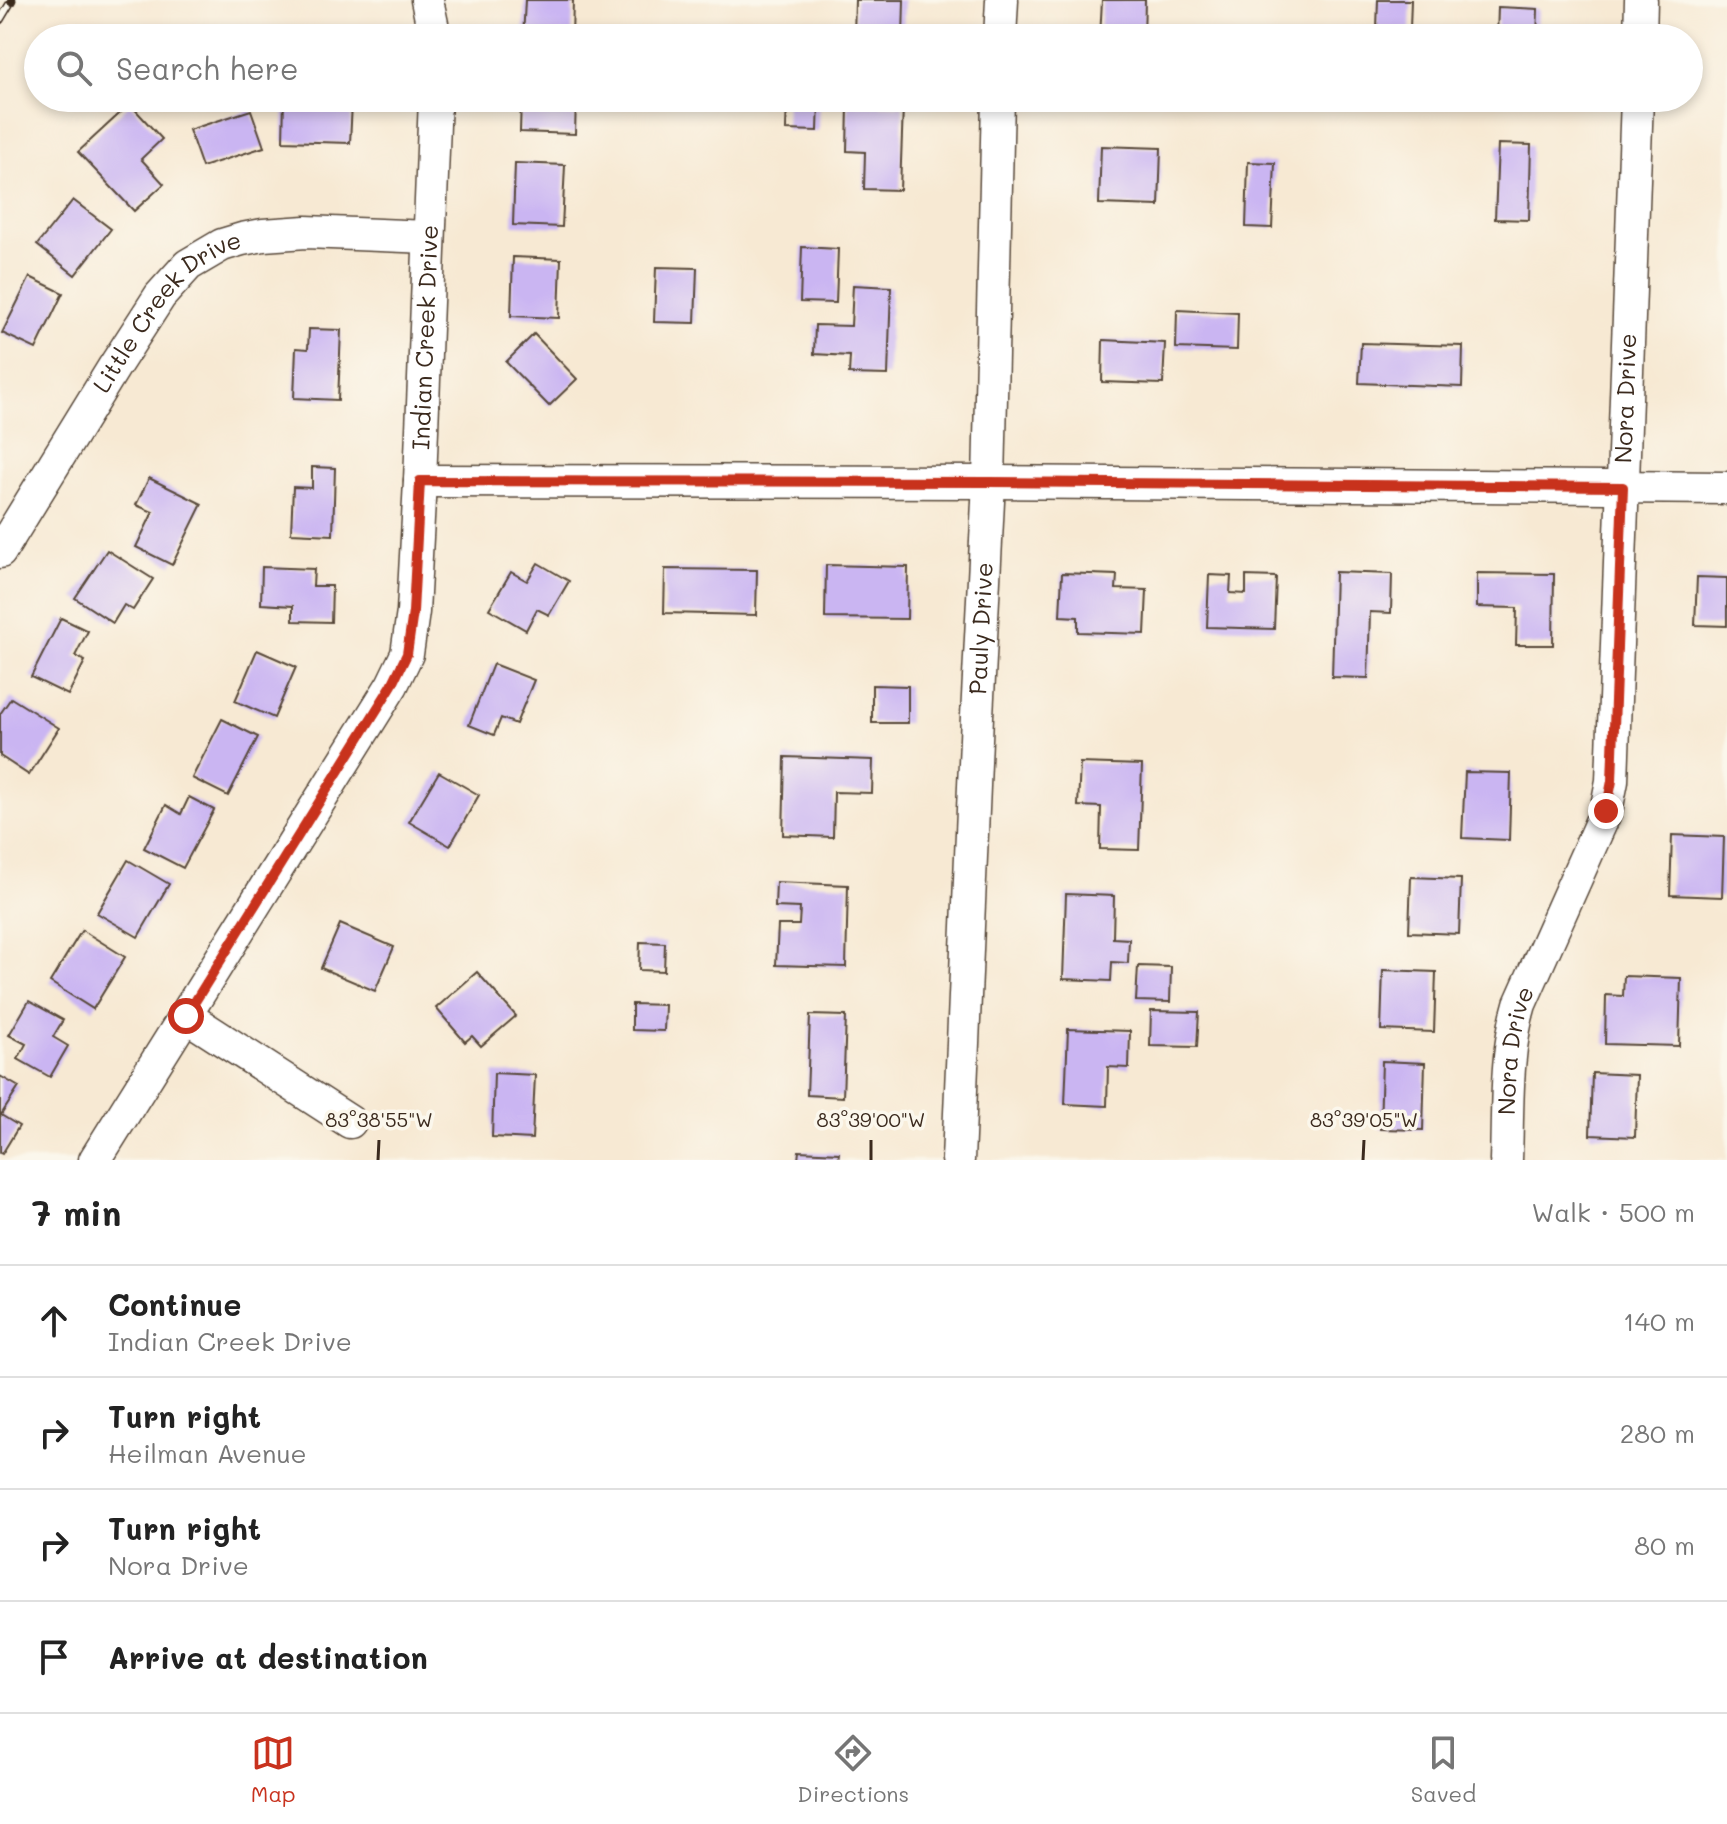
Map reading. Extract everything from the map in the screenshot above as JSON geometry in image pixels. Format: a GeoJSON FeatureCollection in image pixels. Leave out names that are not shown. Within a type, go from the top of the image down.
{"type":"FeatureCollection","features":[{"type":"Feature","properties":{"kind":"street"},"geometry":{"type":"LineString","coordinates":[[427,0],[432,24]]}},
{"type":"Feature","properties":{"kind":"street"},"geometry":{"type":"LineString","coordinates":[[1001,24],[1002,0]]}},
{"type":"Feature","properties":{"kind":"street"},"geometry":{"type":"LineString","coordinates":[[1640,24],[1641,0]]}},
{"type":"Feature","properties":{"kind":"street","name":"Indian Creek Drive"},"geometry":{"type":"LineString","coordinates":[[95,1160],[392,685],[407,654],[413,612],[420,481],[434,112]]}},
{"type":"Feature","properties":{"kind":"street","name":"Pauly Drive"},"geometry":{"type":"LineString","coordinates":[[958,1160],[989,482],[998,112]]}},
{"type":"Feature","properties":{"kind":"street","name":"Nora Drive"},"geometry":{"type":"LineString","coordinates":[[1506,1160],[1510,1048],[1514,1024],[1520,1004],[1606,811],[1612,781],[1636,112]]}},
{"type":"Feature","properties":{"kind":"street","name":"Little Creek Drive"},"geometry":{"type":"LineString","coordinates":[[0,552],[160,296],[188,265],[222,245],[263,235],[306,232],[429,237]]}},
{"type":"Feature","properties":{"kind":"street"},"geometry":{"type":"LineString","coordinates":[[420,481],[1727,488]]}},
{"type":"Feature","properties":{"kind":"street"},"geometry":{"type":"LineString","coordinates":[[186,1016],[350,1122]]}},
{"type":"Feature","properties":{"kind":"building"},"geometry":{"type":"Polygon","coordinates":[[[525,0],[573,0],[572,24],[524,24],[525,0]]]}},
{"type":"Feature","properties":{"kind":"building"},"geometry":{"type":"Polygon","coordinates":[[[855,0],[904,0],[903,24],[854,24],[855,0]]]}},
{"type":"Feature","properties":{"kind":"building"},"geometry":{"type":"Polygon","coordinates":[[[1102,0],[1145,0],[1144,24],[1101,24],[1102,0]]]}},
{"type":"Feature","properties":{"kind":"building"},"geometry":{"type":"Polygon","coordinates":[[[1378,0],[1411,0],[1410,24],[1377,24],[1378,0]]]}},
{"type":"Feature","properties":{"kind":"building"},"geometry":{"type":"Polygon","coordinates":[[[1498,7],[1538,9],[1537,24],[1497,24],[1498,7]]]}},
{"type":"Feature","properties":{"kind":"building"},"geometry":{"type":"Polygon","coordinates":[[[121,112],[137,112],[162,139],[141,159],[164,184],[134,211],[78,152],[121,112]]]}},
{"type":"Feature","properties":{"kind":"building"},"geometry":{"type":"Polygon","coordinates":[[[252,112],[264,147],[202,167],[189,130],[252,112]]]}},
{"type":"Feature","properties":{"kind":"building"},"geometry":{"type":"Polygon","coordinates":[[[284,112],[352,112],[350,143],[283,141],[284,112]]]}},
{"type":"Feature","properties":{"kind":"building"},"geometry":{"type":"Polygon","coordinates":[[[521,112],[576,112],[575,134],[520,132],[521,112]]]}},
{"type":"Feature","properties":{"kind":"building"},"geometry":{"type":"Polygon","coordinates":[[[787,112],[819,112],[818,131],[786,130],[787,112]]]}},
{"type":"Feature","properties":{"kind":"building"},"geometry":{"type":"Polygon","coordinates":[[[848,112],[903,112],[900,190],[864,189],[865,152],[847,151],[848,112]]]}},
{"type":"Feature","properties":{"kind":"building"},"geometry":{"type":"Polygon","coordinates":[[[1498,144],[1531,145],[1529,220],[1495,219],[1498,144]]]}},
{"type":"Feature","properties":{"kind":"building"},"geometry":{"type":"Polygon","coordinates":[[[1101,146],[1161,148],[1159,206],[1099,204],[1101,146]]]}},
{"type":"Feature","properties":{"kind":"building"},"geometry":{"type":"Polygon","coordinates":[[[1248,162],[1275,163],[1272,228],[1246,227],[1248,162]]]}},
{"type":"Feature","properties":{"kind":"building"},"geometry":{"type":"Polygon","coordinates":[[[515,163],[565,165],[562,227],[513,225],[515,163]]]}},
{"type":"Feature","properties":{"kind":"building"},"geometry":{"type":"Polygon","coordinates":[[[73,200],[111,229],[75,275],[37,245],[73,200]]]}},
{"type":"Feature","properties":{"kind":"building"},"geometry":{"type":"Polygon","coordinates":[[[802,247],[838,249],[836,303],[800,302],[802,247]]]}},
{"type":"Feature","properties":{"kind":"building"},"geometry":{"type":"Polygon","coordinates":[[[513,257],[561,259],[559,318],[511,316],[513,257]]]}},
{"type":"Feature","properties":{"kind":"building"},"geometry":{"type":"Polygon","coordinates":[[[656,267],[697,268],[695,323],[654,322],[656,267]]]}},
{"type":"Feature","properties":{"kind":"building"},"geometry":{"type":"Polygon","coordinates":[[[30,277],[63,293],[36,349],[2,333],[30,277]]]}},
{"type":"Feature","properties":{"kind":"building"},"geometry":{"type":"Polygon","coordinates":[[[853,285],[891,287],[888,375],[849,374],[850,356],[814,354],[815,325],[851,326],[853,285]]]}},
{"type":"Feature","properties":{"kind":"building"},"geometry":{"type":"Polygon","coordinates":[[[1177,310],[1238,313],[1237,350],[1176,348],[1177,310]]]}},
{"type":"Feature","properties":{"kind":"building"},"geometry":{"type":"Polygon","coordinates":[[[309,329],[341,330],[338,400],[294,398],[296,348],[308,349],[309,329]]]}},
{"type":"Feature","properties":{"kind":"building"},"geometry":{"type":"Polygon","coordinates":[[[534,334],[577,379],[549,406],[506,362],[534,334]]]}},
{"type":"Feature","properties":{"kind":"building"},"geometry":{"type":"Polygon","coordinates":[[[1103,340],[1165,343],[1163,384],[1102,382],[1103,340]]]}},
{"type":"Feature","properties":{"kind":"building"},"geometry":{"type":"Polygon","coordinates":[[[1361,343],[1463,346],[1462,387],[1359,383],[1361,343]]]}},
{"type":"Feature","properties":{"kind":"building"},"geometry":{"type":"Polygon","coordinates":[[[312,467],[335,468],[333,535],[291,533],[293,487],[312,488],[312,467]]]}},
{"type":"Feature","properties":{"kind":"building"},"geometry":{"type":"Polygon","coordinates":[[[149,478],[202,504],[172,565],[136,547],[153,512],[136,505],[149,478]]]}},
{"type":"Feature","properties":{"kind":"building"},"geometry":{"type":"Polygon","coordinates":[[[107,550],[153,579],[133,610],[124,605],[113,623],[75,598],[107,550]]]}},
{"type":"Feature","properties":{"kind":"building"},"geometry":{"type":"Polygon","coordinates":[[[538,563],[569,581],[549,615],[537,609],[526,630],[489,609],[511,572],[527,581],[538,563]]]}},
{"type":"Feature","properties":{"kind":"building"},"geometry":{"type":"Polygon","coordinates":[[[826,565],[908,567],[907,619],[825,618],[826,565]]]}},
{"type":"Feature","properties":{"kind":"building"},"geometry":{"type":"Polygon","coordinates":[[[262,567],[314,569],[313,586],[332,586],[331,622],[293,621],[293,606],[261,604],[262,567]]]}},
{"type":"Feature","properties":{"kind":"building"},"geometry":{"type":"Polygon","coordinates":[[[665,569],[757,570],[756,615],[664,613],[665,569]]]}},
{"type":"Feature","properties":{"kind":"building"},"geometry":{"type":"Polygon","coordinates":[[[1335,572],[1392,574],[1391,613],[1370,612],[1368,678],[1332,677],[1335,572]]]}},
{"type":"Feature","properties":{"kind":"building"},"geometry":{"type":"Polygon","coordinates":[[[1062,573],[1117,575],[1116,589],[1147,590],[1145,634],[1078,632],[1078,617],[1060,616],[1062,573]]]}},
{"type":"Feature","properties":{"kind":"building"},"geometry":{"type":"Polygon","coordinates":[[[1477,573],[1554,574],[1553,645],[1516,645],[1517,608],[1477,607],[1477,573]]]}},
{"type":"Feature","properties":{"kind":"building"},"geometry":{"type":"Polygon","coordinates":[[[1209,575],[1231,576],[1230,593],[1246,594],[1246,576],[1276,577],[1274,629],[1207,627],[1209,575]]]}},
{"type":"Feature","properties":{"kind":"building"},"geometry":{"type":"Polygon","coordinates":[[[1697,577],[1727,578],[1727,626],[1695,625],[1697,577]]]}},
{"type":"Feature","properties":{"kind":"building"},"geometry":{"type":"Polygon","coordinates":[[[61,618],[88,631],[75,656],[85,661],[68,695],[31,677],[61,618]]]}},
{"type":"Feature","properties":{"kind":"building"},"geometry":{"type":"Polygon","coordinates":[[[257,650],[296,667],[274,718],[235,701],[257,650]]]}},
{"type":"Feature","properties":{"kind":"building"},"geometry":{"type":"Polygon","coordinates":[[[493,664],[534,680],[516,724],[501,718],[494,735],[469,725],[493,664]]]}},
{"type":"Feature","properties":{"kind":"building"},"geometry":{"type":"Polygon","coordinates":[[[872,685],[908,686],[908,723],[872,723],[872,685]]]}},
{"type":"Feature","properties":{"kind":"building"},"geometry":{"type":"Polygon","coordinates":[[[11,698],[59,728],[29,775],[0,756],[0,714],[11,698]]]}},
{"type":"Feature","properties":{"kind":"building"},"geometry":{"type":"Polygon","coordinates":[[[222,719],[258,737],[228,796],[192,778],[222,719]]]}},
{"type":"Feature","properties":{"kind":"building"},"geometry":{"type":"Polygon","coordinates":[[[785,757],[873,760],[872,793],[834,792],[833,837],[783,835],[785,757]]]}},
{"type":"Feature","properties":{"kind":"building"},"geometry":{"type":"Polygon","coordinates":[[[1080,763],[1142,765],[1139,850],[1100,849],[1101,807],[1078,806],[1080,763]]]}},
{"type":"Feature","properties":{"kind":"building"},"geometry":{"type":"Polygon","coordinates":[[[439,772],[479,795],[450,846],[409,822],[439,772]]]}},
{"type":"Feature","properties":{"kind":"building"},"geometry":{"type":"Polygon","coordinates":[[[1465,772],[1511,773],[1509,840],[1462,838],[1465,772]]]}},
{"type":"Feature","properties":{"kind":"building"},"geometry":{"type":"Polygon","coordinates":[[[189,797],[214,810],[183,868],[144,848],[166,805],[181,814],[189,797]]]}},
{"type":"Feature","properties":{"kind":"building"},"geometry":{"type":"Polygon","coordinates":[[[1672,835],[1724,837],[1722,897],[1670,895],[1672,835]]]}},
{"type":"Feature","properties":{"kind":"building"},"geometry":{"type":"Polygon","coordinates":[[[128,860],[169,884],[138,937],[97,913],[128,860]]]}},
{"type":"Feature","properties":{"kind":"building"},"geometry":{"type":"Polygon","coordinates":[[[1411,877],[1461,879],[1459,934],[1409,932],[1411,877]]]}},
{"type":"Feature","properties":{"kind":"building"},"geometry":{"type":"Polygon","coordinates":[[[776,882],[848,885],[846,967],[776,965],[778,925],[799,925],[800,908],[775,907],[776,882]]]}},
{"type":"Feature","properties":{"kind":"building"},"geometry":{"type":"Polygon","coordinates":[[[1066,894],[1114,896],[1113,938],[1129,939],[1128,963],[1112,962],[1111,981],[1063,979],[1066,894]]]}},
{"type":"Feature","properties":{"kind":"building"},"geometry":{"type":"Polygon","coordinates":[[[340,924],[394,947],[375,991],[321,968],[340,924]]]}},
{"type":"Feature","properties":{"kind":"building"},"geometry":{"type":"Polygon","coordinates":[[[82,930],[125,957],[93,1009],[50,982],[82,930]]]}},
{"type":"Feature","properties":{"kind":"building"},"geometry":{"type":"Polygon","coordinates":[[[640,942],[665,943],[664,971],[639,970],[640,942]]]}},
{"type":"Feature","properties":{"kind":"building"},"geometry":{"type":"Polygon","coordinates":[[[1138,966],[1171,967],[1170,1002],[1136,1001],[1138,966]]]}},
{"type":"Feature","properties":{"kind":"building"},"geometry":{"type":"Polygon","coordinates":[[[1383,970],[1436,972],[1434,1032],[1381,1030],[1383,970]]]}},
{"type":"Feature","properties":{"kind":"building"},"geometry":{"type":"Polygon","coordinates":[[[477,972],[516,1016],[481,1046],[472,1036],[465,1042],[436,1008],[477,972]]]}},
{"type":"Feature","properties":{"kind":"building"},"geometry":{"type":"Polygon","coordinates":[[[1624,976],[1681,978],[1679,1046],[1605,1044],[1606,995],[1623,996],[1624,976]]]}},
{"type":"Feature","properties":{"kind":"building"},"geometry":{"type":"Polygon","coordinates":[[[29,1001],[63,1020],[53,1037],[68,1046],[50,1077],[18,1059],[26,1044],[9,1035],[29,1001]]]}},
{"type":"Feature","properties":{"kind":"building"},"geometry":{"type":"Polygon","coordinates":[[[632,1004],[665,1005],[664,1031],[632,1030],[632,1004]]]}},
{"type":"Feature","properties":{"kind":"building"},"geometry":{"type":"Polygon","coordinates":[[[1151,1011],[1199,1012],[1197,1047],[1150,1046],[1151,1011]]]}},
{"type":"Feature","properties":{"kind":"building"},"geometry":{"type":"Polygon","coordinates":[[[810,1015],[846,1016],[843,1097],[807,1095],[810,1015]]]}},
{"type":"Feature","properties":{"kind":"building"},"geometry":{"type":"Polygon","coordinates":[[[1068,1029],[1130,1031],[1129,1068],[1108,1067],[1107,1106],[1065,1104],[1068,1029]]]}},
{"type":"Feature","properties":{"kind":"building"},"geometry":{"type":"Polygon","coordinates":[[[1382,1061],[1425,1063],[1423,1130],[1380,1129],[1382,1061]]]}},
{"type":"Feature","properties":{"kind":"building"},"geometry":{"type":"Polygon","coordinates":[[[494,1073],[535,1075],[532,1139],[492,1137],[494,1073]]]}},
{"type":"Feature","properties":{"kind":"building"},"geometry":{"type":"Polygon","coordinates":[[[1592,1073],[1637,1075],[1635,1137],[1590,1135],[1592,1073]]]}},
{"type":"Feature","properties":{"kind":"building"},"geometry":{"type":"Polygon","coordinates":[[[0,1076],[19,1087],[1,1115],[19,1126],[2,1154],[0,1153],[0,1076]]]}},
{"type":"Feature","properties":{"kind":"building"},"geometry":{"type":"Polygon","coordinates":[[[799,1151],[839,1153],[838,1160],[798,1160],[799,1151]]]}},
{"type":"Feature","properties":{"kind":"railway"},"geometry":{"type":"LineString","coordinates":[[0,20],[12,0]]}},
{"type":"Feature","properties":{"kind":"route"},"geometry":{"type":"LineString","coordinates":[[186,1016],[392,685],[407,654],[413,612],[420,481],[1623,487],[1612,781],[1606,811]]}}]}
